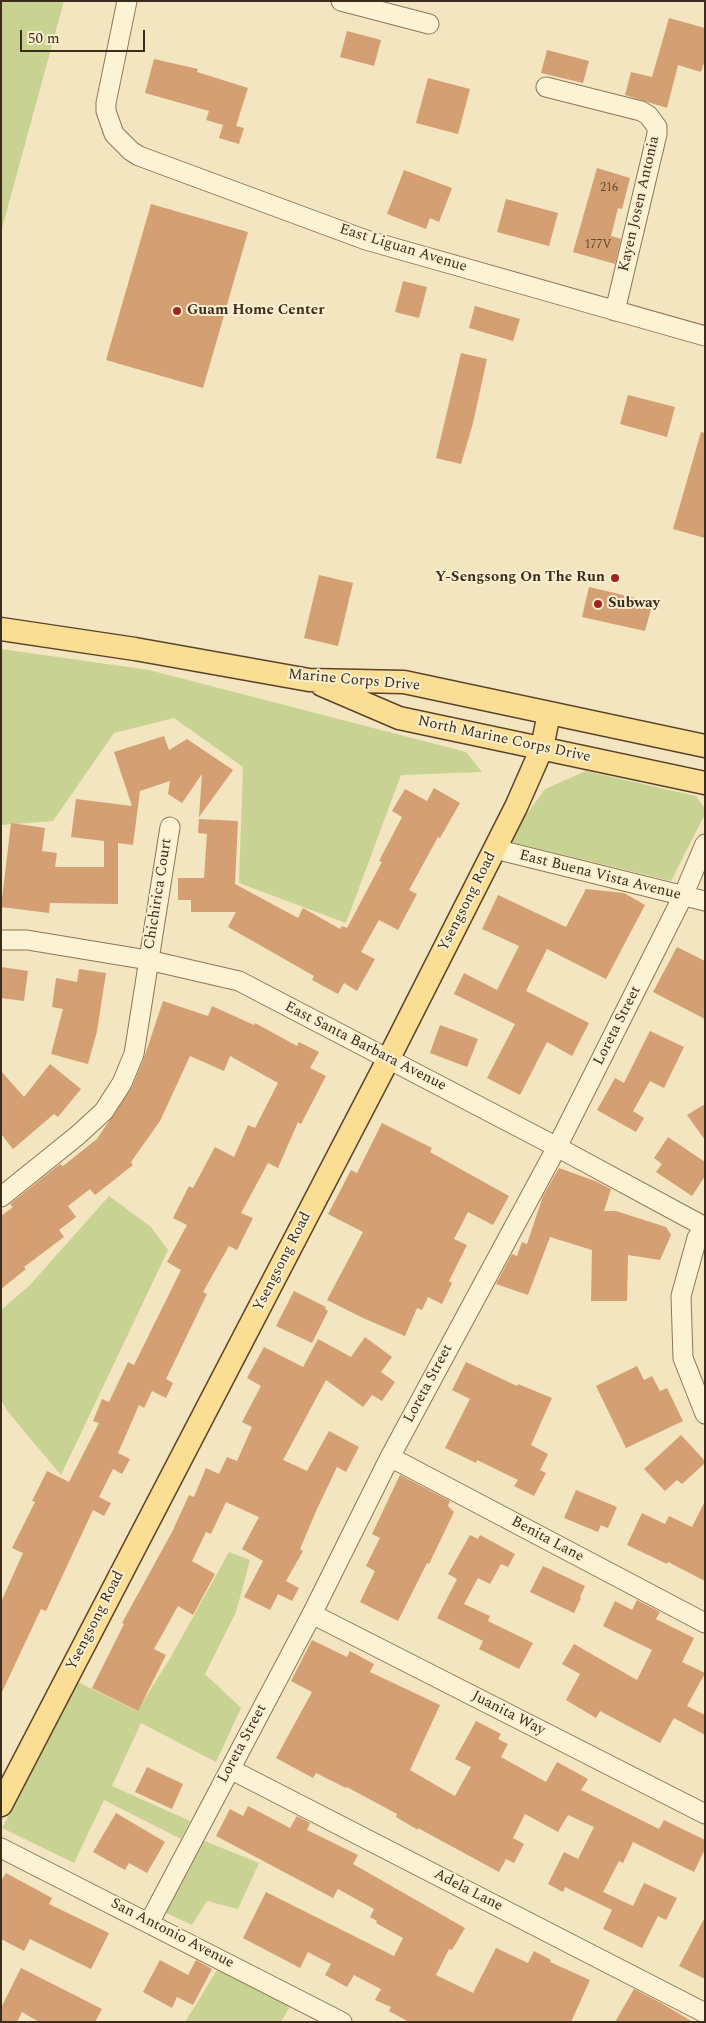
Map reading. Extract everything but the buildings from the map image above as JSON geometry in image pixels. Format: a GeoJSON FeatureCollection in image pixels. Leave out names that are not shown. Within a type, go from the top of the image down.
{"type":"FeatureCollection","features":[{"type":"Feature","properties":{"kind":"main road","name":"Marine Corps Drive"},"geometry":{"type":"LineString","coordinates":[[1,629],[144,651],[309,680],[404,682],[705,746]]}},
{"type":"Feature","properties":{"kind":"main road","name":"North Marine Corps Drive"},"geometry":{"type":"LineString","coordinates":[[309,680],[400,718],[705,783]]}},
{"type":"Feature","properties":{"kind":"main road","name":"Ysengsong Road"},"geometry":{"type":"LineString","coordinates":[[1,1804],[389,1058],[516,807],[542,748],[549,713]]}},
{"type":"Feature","properties":{"kind":"street","name":"East Liguan Avenue"},"geometry":{"type":"LineString","coordinates":[[127,1],[106,103],[108,120],[114,134],[125,147],[139,156],[366,240],[705,336]]}},
{"type":"Feature","properties":{"kind":"street"},"geometry":{"type":"LineString","coordinates":[[342,1],[429,24]]}},
{"type":"Feature","properties":{"kind":"street","name":"Kayen Josen Antonia"},"geometry":{"type":"LineString","coordinates":[[546,87],[641,111],[648,115],[658,127],[658,134],[615,311]]}},
{"type":"Feature","properties":{"kind":"street","name":"Chichirica Court"},"geometry":{"type":"LineString","coordinates":[[1,1196],[78,1135],[104,1111],[122,1083],[134,1054],[170,828]]}},
{"type":"Feature","properties":{"kind":"street","name":"Loreta Street"},"geometry":{"type":"LineString","coordinates":[[150,1923],[312,1614],[390,1457],[557,1147],[683,896],[705,844]]}},
{"type":"Feature","properties":{"kind":"street","name":"East Buena Vista Avenue"},"geometry":{"type":"LineString","coordinates":[[494,850],[705,901]]}},
{"type":"Feature","properties":{"kind":"street","name":"East Santa Barbara Avenue"},"geometry":{"type":"LineString","coordinates":[[1,940],[27,940],[148,960],[239,981],[389,1058],[705,1226]]}},
{"type":"Feature","properties":{"kind":"street"},"geometry":{"type":"LineString","coordinates":[[705,1226],[697,1238],[680,1296],[683,1358],[705,1414]]}},
{"type":"Feature","properties":{"kind":"street","name":"Benita Lane"},"geometry":{"type":"LineString","coordinates":[[390,1457],[705,1623]]}},
{"type":"Feature","properties":{"kind":"street","name":"Juanita Way"},"geometry":{"type":"LineString","coordinates":[[312,1614],[705,1814]]}},
{"type":"Feature","properties":{"kind":"street","name":"Adela Lane"},"geometry":{"type":"LineString","coordinates":[[230,1769],[705,2012]]}},
{"type":"Feature","properties":{"kind":"street","name":"San Antonio Avenue"},"geometry":{"type":"LineString","coordinates":[[1,1848],[342,2022]]}},
{"type":"Feature","properties":{"kind":"green space"},"geometry":{"type":"Polygon","coordinates":[[[1,1],[64,1],[1,232],[1,1]]]}},
{"type":"Feature","properties":{"kind":"green space"},"geometry":{"type":"Polygon","coordinates":[[[1,649],[149,670],[466,752],[482,772],[401,775],[346,923],[239,883],[243,767],[174,718],[114,733],[53,821],[1,825],[1,649]]]}},
{"type":"Feature","properties":{"kind":"green space"},"geometry":{"type":"Polygon","coordinates":[[[586,771],[696,796],[705,809],[705,814],[671,881],[507,841],[545,789],[586,771]]]}},
{"type":"Feature","properties":{"kind":"green space"},"geometry":{"type":"Polygon","coordinates":[[[109,1196],[151,1227],[168,1250],[61,1475],[8,1412],[1,1400],[1,1310],[30,1285],[109,1196]]]}},
{"type":"Feature","properties":{"kind":"green space"},"geometry":{"type":"Polygon","coordinates":[[[229,1552],[250,1560],[236,1612],[205,1674],[241,1708],[216,1762],[141,1723],[112,1786],[190,1821],[181,1839],[104,1800],[74,1863],[2,1828],[78,1682],[137,1711],[172,1655],[229,1552]]]}},
{"type":"Feature","properties":{"kind":"green space"},"geometry":{"type":"Polygon","coordinates":[[[202,1840],[259,1863],[238,1909],[207,1901],[192,1925],[162,1911],[202,1840]]]}},
{"type":"Feature","properties":{"kind":"green space"},"geometry":{"type":"Polygon","coordinates":[[[219,1967],[291,2005],[281,2022],[185,2022],[219,1967]]]}},
{"type":"Feature","properties":{"kind":"place","name":"Guam Home Center"},"geometry":{"type":"Point","coordinates":[177,311]}},
{"type":"Feature","properties":{"kind":"place","name":"Y-Sengsong On The Run"},"geometry":{"type":"Point","coordinates":[615,578]}},
{"type":"Feature","properties":{"kind":"place","name":"Subway"},"geometry":{"type":"Point","coordinates":[598,604]}}]}
